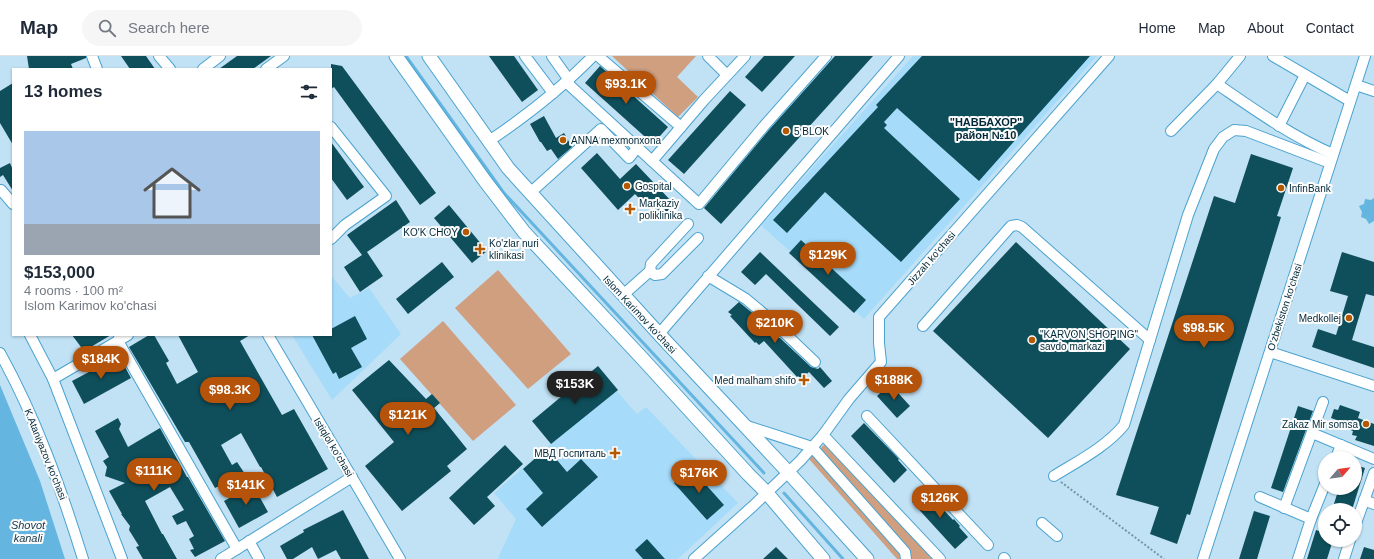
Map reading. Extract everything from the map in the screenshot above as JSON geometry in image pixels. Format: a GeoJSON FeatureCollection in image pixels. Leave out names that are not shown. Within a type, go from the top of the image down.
{"type":"FeatureCollection","features":[{"type":"Feature","properties":{"kind":"main road"},"geometry":{"type":"LineString","coordinates":[[396,56],[485,181],[524,232],[766,492],[823,559]]}},
{"type":"Feature","properties":{"kind":"main road","name":"Islom Karimov ko'chasi"},"geometry":{"type":"LineString","coordinates":[[429,56],[508,168],[867,559]]}},
{"type":"Feature","properties":{"kind":"street"},"geometry":{"type":"LineString","coordinates":[[92,56],[97,68]]}},
{"type":"Feature","properties":{"kind":"street"},"geometry":{"type":"LineString","coordinates":[[159,56],[169,68]]}},
{"type":"Feature","properties":{"kind":"street"},"geometry":{"type":"LineString","coordinates":[[204,68],[220,56]]}},
{"type":"Feature","properties":{"kind":"street"},"geometry":{"type":"LineString","coordinates":[[267,68],[284,56]]}},
{"type":"Feature","properties":{"kind":"street"},"geometry":{"type":"LineString","coordinates":[[525,56],[553,93]]}},
{"type":"Feature","properties":{"kind":"street"},"geometry":{"type":"LineString","coordinates":[[552,56],[568,81],[699,204],[764,126],[826,56]]}},
{"type":"Feature","properties":{"kind":"street"},"geometry":{"type":"LineString","coordinates":[[489,141],[568,81],[593,56]]}},
{"type":"Feature","properties":{"kind":"street"},"geometry":{"type":"LineString","coordinates":[[598,56],[681,127]]}},
{"type":"Feature","properties":{"kind":"street"},"geometry":{"type":"LineString","coordinates":[[708,56],[727,75]]}},
{"type":"Feature","properties":{"kind":"street"},"geometry":{"type":"LineString","coordinates":[[652,161],[704,100],[745,56]]}},
{"type":"Feature","properties":{"kind":"street"},"geometry":{"type":"LineString","coordinates":[[659,334],[899,56]]}},
{"type":"Feature","properties":{"kind":"street","name":"Jizzah ko'chasi"},"geometry":{"type":"LineString","coordinates":[[694,559],[753,506],[823,435],[848,399],[881,362],[879,317],[1109,56]]}},
{"type":"Feature","properties":{"kind":"street"},"geometry":{"type":"LineString","coordinates":[[1171,131],[1217,84],[1240,56]]}},
{"type":"Feature","properties":{"kind":"street"},"geometry":{"type":"LineString","coordinates":[[1273,56],[1350,101]]}},
{"type":"Feature","properties":{"kind":"street","name":"O’zbekiston ko‘chasi"},"geometry":{"type":"LineString","coordinates":[[1203,559],[1365,56]]}},
{"type":"Feature","properties":{"kind":"street"},"geometry":{"type":"LineString","coordinates":[[1278,126],[1305,75]]}},
{"type":"Feature","properties":{"kind":"street"},"geometry":{"type":"LineString","coordinates":[[1217,84],[1278,126],[1332,159]]}},
{"type":"Feature","properties":{"kind":"street"},"geometry":{"type":"LineString","coordinates":[[1356,85],[1374,90]]}},
{"type":"Feature","properties":{"kind":"street"},"geometry":{"type":"LineString","coordinates":[[332,128],[386,196],[345,225],[332,238]]}},
{"type":"Feature","properties":{"kind":"street"},"geometry":{"type":"LineString","coordinates":[[530,193],[601,129],[629,158],[638,148]]}},
{"type":"Feature","properties":{"kind":"street"},"geometry":{"type":"LineString","coordinates":[[1054,476],[1101,446],[1116,434],[1124,425],[1188,214],[1214,149],[1223,137],[1234,130],[1246,131],[1332,159]]}},
{"type":"Feature","properties":{"kind":"street"},"geometry":{"type":"LineString","coordinates":[[1,190],[12,203]]}},
{"type":"Feature","properties":{"kind":"street"},"geometry":{"type":"LineString","coordinates":[[623,295],[650,271],[651,264],[688,224]]}},
{"type":"Feature","properties":{"kind":"street"},"geometry":{"type":"LineString","coordinates":[[923,326],[1011,226],[1017,225],[1022,227],[1150,340]]}},
{"type":"Feature","properties":{"kind":"street"},"geometry":{"type":"LineString","coordinates":[[650,271],[655,275],[662,274],[698,238]]}},
{"type":"Feature","properties":{"kind":"street"},"geometry":{"type":"LineString","coordinates":[[708,276],[746,299],[771,320],[815,362]]}},
{"type":"Feature","properties":{"kind":"street"},"geometry":{"type":"LineString","coordinates":[[31,336],[53,379],[122,559]]}},
{"type":"Feature","properties":{"kind":"street","name":"Istiqlol ko'chasi"},"geometry":{"type":"LineString","coordinates":[[269,336],[400,559]]}},
{"type":"Feature","properties":{"kind":"street"},"geometry":{"type":"LineString","coordinates":[[53,379],[119,338],[237,549]]}},
{"type":"Feature","properties":{"kind":"street"},"geometry":{"type":"LineString","coordinates":[[1270,352],[1374,386]]}},
{"type":"Feature","properties":{"kind":"street","name":"K.Ataniyazov ko'chasi"},"geometry":{"type":"LineString","coordinates":[[0,353],[10,371],[40,438],[63,497],[83,559]]}},
{"type":"Feature","properties":{"kind":"street"},"geometry":{"type":"LineString","coordinates":[[1284,508],[1323,402]]}},
{"type":"Feature","properties":{"kind":"street"},"geometry":{"type":"LineString","coordinates":[[867,416],[988,545]]}},
{"type":"Feature","properties":{"kind":"street"},"geometry":{"type":"LineString","coordinates":[[744,425],[812,447],[905,552],[906,559]]}},
{"type":"Feature","properties":{"kind":"street"},"geometry":{"type":"LineString","coordinates":[[1312,433],[1374,459]]}},
{"type":"Feature","properties":{"kind":"street"},"geometry":{"type":"LineString","coordinates":[[823,435],[940,559]]}},
{"type":"Feature","properties":{"kind":"street"},"geometry":{"type":"LineString","coordinates":[[1339,451],[1341,445]]}},
{"type":"Feature","properties":{"kind":"street"},"geometry":{"type":"LineString","coordinates":[[1362,514],[1369,502],[1374,473]]}},
{"type":"Feature","properties":{"kind":"street"},"geometry":{"type":"LineString","coordinates":[[221,559],[352,477]]}},
{"type":"Feature","properties":{"kind":"street"},"geometry":{"type":"LineString","coordinates":[[1298,559],[1321,495]]}},
{"type":"Feature","properties":{"kind":"street"},"geometry":{"type":"LineString","coordinates":[[1260,497],[1311,519]]}},
{"type":"Feature","properties":{"kind":"street"},"geometry":{"type":"LineString","coordinates":[[1042,523],[1057,536]]}},
{"type":"Feature","properties":{"kind":"street"},"geometry":{"type":"LineString","coordinates":[[249,541],[259,559]]}},
{"type":"Feature","properties":{"kind":"street"},"geometry":{"type":"LineString","coordinates":[[1344,559],[1348,547]]}},
{"type":"Feature","properties":{"kind":"path"},"geometry":{"type":"LineString","coordinates":[[1054,476],[1164,559]]}},
{"type":"Feature","properties":{"kind":"shaded area"},"geometry":{"type":"Polygon","coordinates":[[[612,56],[696,56],[677,77],[698,97],[678,117],[612,56]]]}},
{"type":"Feature","properties":{"kind":"shaded area"},"geometry":{"type":"Polygon","coordinates":[[[913,56],[1097,56],[864,319],[761,225],[913,56]]]}},
{"type":"Feature","properties":{"kind":"shaded area"},"geometry":{"type":"Polygon","coordinates":[[[498,270],[571,354],[528,389],[455,308],[498,270]]]}},
{"type":"Feature","properties":{"kind":"shaded area"},"geometry":{"type":"Polygon","coordinates":[[[332,277],[350,298],[369,288],[401,334],[332,400],[293,336],[332,336],[332,277]]]}},
{"type":"Feature","properties":{"kind":"shaded area"},"geometry":{"type":"Polygon","coordinates":[[[443,321],[516,405],[473,441],[400,359],[443,321]]]}},
{"type":"Feature","properties":{"kind":"shaded area","name":"МВД Госпиталь"},"geometry":{"type":"Polygon","coordinates":[[[615,389],[637,414],[646,407],[738,503],[678,559],[498,558],[516,519],[494,493],[615,389]]]}},
{"type":"Feature","properties":{"kind":"shaded area"},"geometry":{"type":"Polygon","coordinates":[[[826,443],[936,559],[897,559],[809,459],[826,443]]]}},
{"type":"Feature","properties":{"kind":"water"},"geometry":{"type":"Polygon","coordinates":[[[1374,198],[1374,221],[1369,224],[1366,219],[1361,217],[1362,212],[1359,206],[1364,204],[1365,199],[1371,200],[1374,198]]]}},
{"type":"Feature","properties":{"kind":"water","name":"Shovot kanali"},"geometry":{"type":"Polygon","coordinates":[[[0,385],[40,481],[65,559],[0,559],[0,385]]]}},
{"type":"Feature","properties":{"kind":"building"},"geometry":{"type":"Polygon","coordinates":[[[27,56],[86,56],[86,58],[71,64],[73,68],[29,68],[27,56]]]}},
{"type":"Feature","properties":{"kind":"building"},"geometry":{"type":"Polygon","coordinates":[[[121,56],[146,56],[154,68],[129,68],[121,56]]]}},
{"type":"Feature","properties":{"kind":"building"},"geometry":{"type":"Polygon","coordinates":[[[237,56],[271,56],[254,68],[220,68],[237,56]]]}},
{"type":"Feature","properties":{"kind":"building"},"geometry":{"type":"Polygon","coordinates":[[[489,56],[514,56],[538,90],[522,102],[489,56]]]}},
{"type":"Feature","properties":{"kind":"building"},"geometry":{"type":"Polygon","coordinates":[[[764,56],[795,56],[762,92],[745,77],[764,56]]]}},
{"type":"Feature","properties":{"kind":"building","name":"5 BLOK"},"geometry":{"type":"Polygon","coordinates":[[[835,56],[873,56],[721,224],[704,208],[768,131],[835,56]]]}},
{"type":"Feature","properties":{"kind":"building"},"geometry":{"type":"Polygon","coordinates":[[[922,56],[1090,56],[979,181],[897,108],[884,122],[887,125],[884,128],[960,199],[901,262],[825,192],[787,233],[773,220],[878,107],[876,105],[922,56]]]}},
{"type":"Feature","properties":{"kind":"building"},"geometry":{"type":"Polygon","coordinates":[[[331,64],[342,66],[436,193],[420,205],[334,87],[332,88],[331,64]]]}},
{"type":"Feature","properties":{"kind":"building"},"geometry":{"type":"Polygon","coordinates":[[[600,66],[668,127],[653,144],[585,83],[600,66]]]}},
{"type":"Feature","properties":{"kind":"building"},"geometry":{"type":"Polygon","coordinates":[[[12,84],[12,143],[0,123],[0,91],[12,84]]]}},
{"type":"Feature","properties":{"kind":"building"},"geometry":{"type":"Polygon","coordinates":[[[730,91],[746,105],[684,174],[668,160],[730,91]]]}},
{"type":"Feature","properties":{"kind":"building"},"geometry":{"type":"Polygon","coordinates":[[[544,116],[556,138],[564,133],[572,147],[558,159],[551,149],[547,151],[530,124],[544,116]]]}},
{"type":"Feature","properties":{"kind":"building"},"geometry":{"type":"Polygon","coordinates":[[[332,143],[364,187],[347,200],[332,179],[332,143]]]}},
{"type":"Feature","properties":{"kind":"building","name":"Gospital"},"geometry":{"type":"Polygon","coordinates":[[[597,153],[620,179],[636,164],[674,204],[660,220],[635,194],[618,210],[581,168],[597,153]]]}},
{"type":"Feature","properties":{"kind":"building"},"geometry":{"type":"Polygon","coordinates":[[[1251,154],[1293,168],[1277,216],[1281,217],[1190,515],[1187,514],[1177,544],[1150,534],[1159,507],[1116,495],[1214,196],[1235,203],[1251,154]]]}},
{"type":"Feature","properties":{"kind":"building"},"geometry":{"type":"Polygon","coordinates":[[[10,163],[12,168],[12,189],[3,175],[0,177],[0,168],[10,163]]]}},
{"type":"Feature","properties":{"kind":"building"},"geometry":{"type":"Polygon","coordinates":[[[396,200],[410,222],[367,252],[383,276],[360,292],[344,267],[362,255],[347,235],[396,200]]]}},
{"type":"Feature","properties":{"kind":"building"},"geometry":{"type":"Polygon","coordinates":[[[449,205],[487,251],[472,263],[434,218],[449,205]]]}},
{"type":"Feature","properties":{"kind":"building"},"geometry":{"type":"Polygon","coordinates":[[[801,240],[866,300],[854,313],[789,253],[801,240]]]}},
{"type":"Feature","properties":{"kind":"building","name":"\"KARVON SHOPING\" savdo markazi"},"geometry":{"type":"Polygon","coordinates":[[[1016,242],[1130,349],[1048,438],[933,331],[1016,242]]]}},
{"type":"Feature","properties":{"kind":"building"},"geometry":{"type":"Polygon","coordinates":[[[760,252],[839,327],[830,336],[766,274],[755,285],[741,272],[760,252]]]}},
{"type":"Feature","properties":{"kind":"building"},"geometry":{"type":"Polygon","coordinates":[[[1342,252],[1374,262],[1374,296],[1366,294],[1352,340],[1374,347],[1374,368],[1312,347],[1318,329],[1336,335],[1348,296],[1330,291],[1342,252]]]}},
{"type":"Feature","properties":{"kind":"building"},"geometry":{"type":"Polygon","coordinates":[[[442,262],[454,277],[408,314],[396,299],[442,262]]]}},
{"type":"Feature","properties":{"kind":"building"},"geometry":{"type":"Polygon","coordinates":[[[739,302],[755,315],[765,326],[767,325],[811,367],[818,369],[820,367],[832,381],[824,388],[809,372],[801,379],[798,376],[797,377],[764,341],[759,345],[756,342],[755,343],[728,312],[739,302]]]}},
{"type":"Feature","properties":{"kind":"building"},"geometry":{"type":"Polygon","coordinates":[[[355,316],[367,339],[351,348],[362,367],[339,379],[336,372],[333,374],[313,336],[332,336],[332,328],[355,316]]]}},
{"type":"Feature","properties":{"kind":"building"},"geometry":{"type":"Polygon","coordinates":[[[73,336],[109,336],[84,351],[73,336]]]}},
{"type":"Feature","properties":{"kind":"building"},"geometry":{"type":"Polygon","coordinates":[[[147,336],[155,336],[169,361],[166,363],[177,384],[198,372],[179,336],[248,336],[240,341],[282,415],[294,409],[328,469],[277,497],[241,433],[221,445],[232,465],[237,462],[245,474],[215,488],[189,442],[185,442],[129,347],[147,336]]]}},
{"type":"Feature","properties":{"kind":"building"},"geometry":{"type":"Polygon","coordinates":[[[119,356],[131,378],[84,404],[72,381],[119,356]]]}},
{"type":"Feature","properties":{"kind":"building"},"geometry":{"type":"Polygon","coordinates":[[[389,360],[426,399],[432,394],[440,403],[434,408],[467,449],[447,466],[451,471],[402,511],[365,466],[394,442],[352,390],[389,360]]]}},
{"type":"Feature","properties":{"kind":"building"},"geometry":{"type":"Polygon","coordinates":[[[598,366],[618,390],[551,444],[532,421],[598,366]]]}},
{"type":"Feature","properties":{"kind":"building"},"geometry":{"type":"Polygon","coordinates":[[[890,384],[910,406],[897,418],[877,396],[890,384]]]}},
{"type":"Feature","properties":{"kind":"building"},"geometry":{"type":"Polygon","coordinates":[[[1340,405],[1360,412],[1358,418],[1374,424],[1374,446],[1355,440],[1357,436],[1352,435],[1353,431],[1346,428],[1348,424],[1331,418],[1334,409],[1338,410],[1340,405]]]}},
{"type":"Feature","properties":{"kind":"building"},"geometry":{"type":"Polygon","coordinates":[[[1298,406],[1313,411],[1283,492],[1271,488],[1298,406]]]}},
{"type":"Feature","properties":{"kind":"building"},"geometry":{"type":"Polygon","coordinates":[[[118,418],[121,424],[119,429],[128,447],[160,428],[225,541],[195,557],[190,550],[194,549],[189,539],[194,536],[186,521],[177,525],[172,516],[184,510],[170,487],[145,501],[177,559],[143,559],[136,547],[139,546],[129,530],[130,526],[121,514],[109,491],[125,483],[105,476],[107,467],[103,461],[109,457],[95,431],[118,418]]]}},
{"type":"Feature","properties":{"kind":"building"},"geometry":{"type":"Polygon","coordinates":[[[864,423],[899,459],[898,460],[907,470],[894,483],[851,436],[864,423]]]}},
{"type":"Feature","properties":{"kind":"building"},"geometry":{"type":"Polygon","coordinates":[[[505,445],[523,464],[487,497],[495,506],[474,525],[449,498],[505,445]]]}},
{"type":"Feature","properties":{"kind":"building"},"geometry":{"type":"Polygon","coordinates":[[[547,448],[567,472],[581,459],[598,477],[542,527],[526,509],[543,493],[523,469],[547,448]]]}},
{"type":"Feature","properties":{"kind":"building"},"geometry":{"type":"Polygon","coordinates":[[[1362,467],[1365,468],[1362,478],[1362,467]]]}},
{"type":"Feature","properties":{"kind":"building"},"geometry":{"type":"Polygon","coordinates":[[[691,468],[724,505],[707,520],[674,483],[691,468]]]}},
{"type":"Feature","properties":{"kind":"building"},"geometry":{"type":"Polygon","coordinates":[[[253,485],[268,512],[239,528],[224,501],[253,485]]]}},
{"type":"Feature","properties":{"kind":"building"},"geometry":{"type":"Polygon","coordinates":[[[925,490],[933,498],[934,497],[940,504],[939,505],[953,520],[954,519],[968,537],[955,549],[912,502],[925,490]]]}},
{"type":"Feature","properties":{"kind":"building"},"geometry":{"type":"Polygon","coordinates":[[[1337,495],[1357,495],[1354,503],[1334,503],[1337,495]]]}},
{"type":"Feature","properties":{"kind":"building"},"geometry":{"type":"Polygon","coordinates":[[[343,510],[369,559],[341,559],[336,550],[318,559],[312,547],[293,559],[287,559],[280,546],[304,532],[303,530],[343,510]]]}},
{"type":"Feature","properties":{"kind":"building"},"geometry":{"type":"Polygon","coordinates":[[[1254,511],[1270,516],[1257,559],[1239,559],[1254,511]]]}},
{"type":"Feature","properties":{"kind":"building"},"geometry":{"type":"Polygon","coordinates":[[[1316,530],[1318,531],[1318,547],[1331,547],[1327,559],[1307,559],[1316,530]]]}},
{"type":"Feature","properties":{"kind":"building"},"geometry":{"type":"Polygon","coordinates":[[[647,539],[665,559],[643,559],[635,550],[647,539]]]}},
{"type":"Feature","properties":{"kind":"building"},"geometry":{"type":"Polygon","coordinates":[[[776,547],[788,559],[763,559],[776,547]]]}},
{"type":"Feature","properties":{"kind":"building"},"geometry":{"type":"Polygon","coordinates":[[[1364,547],[1374,550],[1374,559],[1360,559],[1364,547]]]}},
{"type":"Feature","properties":{"kind":"waterway"},"geometry":{"type":"LineString","coordinates":[[406,56],[504,193],[764,473]]}},
{"type":"Feature","properties":{"kind":"waterway"},"geometry":{"type":"LineString","coordinates":[[784,493],[843,559]]}},
{"type":"Feature","properties":{"kind":"place","name":"5 BLOK"},"geometry":{"type":"Point","coordinates":[786,131]}},
{"type":"Feature","properties":{"kind":"place","name":"ANNA mexmonxona"},"geometry":{"type":"Point","coordinates":[563,140]}},
{"type":"Feature","properties":{"kind":"place","name":"Gospital"},"geometry":{"type":"Point","coordinates":[627,186]}},
{"type":"Feature","properties":{"kind":"place","name":"InfinBank"},"geometry":{"type":"Point","coordinates":[1281,188]}},
{"type":"Feature","properties":{"kind":"place","name":"Markaziy poliklinika"},"geometry":{"type":"Point","coordinates":[630,209]}},
{"type":"Feature","properties":{"kind":"place","name":"KO'K CHOY"},"geometry":{"type":"Point","coordinates":[466,232]}},
{"type":"Feature","properties":{"kind":"place","name":"Ko'zlar nuri klinikasi"},"geometry":{"type":"Point","coordinates":[480,249]}},
{"type":"Feature","properties":{"kind":"place","name":"Medkollej"},"geometry":{"type":"Point","coordinates":[1349,318]}},
{"type":"Feature","properties":{"kind":"place","name":"\"KARVON SHOPING\" savdo markazi"},"geometry":{"type":"Point","coordinates":[1032,340]}},
{"type":"Feature","properties":{"kind":"place","name":"Med malham shifo"},"geometry":{"type":"Point","coordinates":[804,380]}},
{"type":"Feature","properties":{"kind":"place","name":"Zakaz Mir somsa"},"geometry":{"type":"Point","coordinates":[1366,424]}},
{"type":"Feature","properties":{"kind":"place","name":"МВД Госпиталь"},"geometry":{"type":"Point","coordinates":[615,453]}},
{"type":"Feature","properties":{"kind":"district","name":"\"НАВБАХОР\" район №10"},"geometry":{"type":"Point","coordinates":[986,128]}}]}
